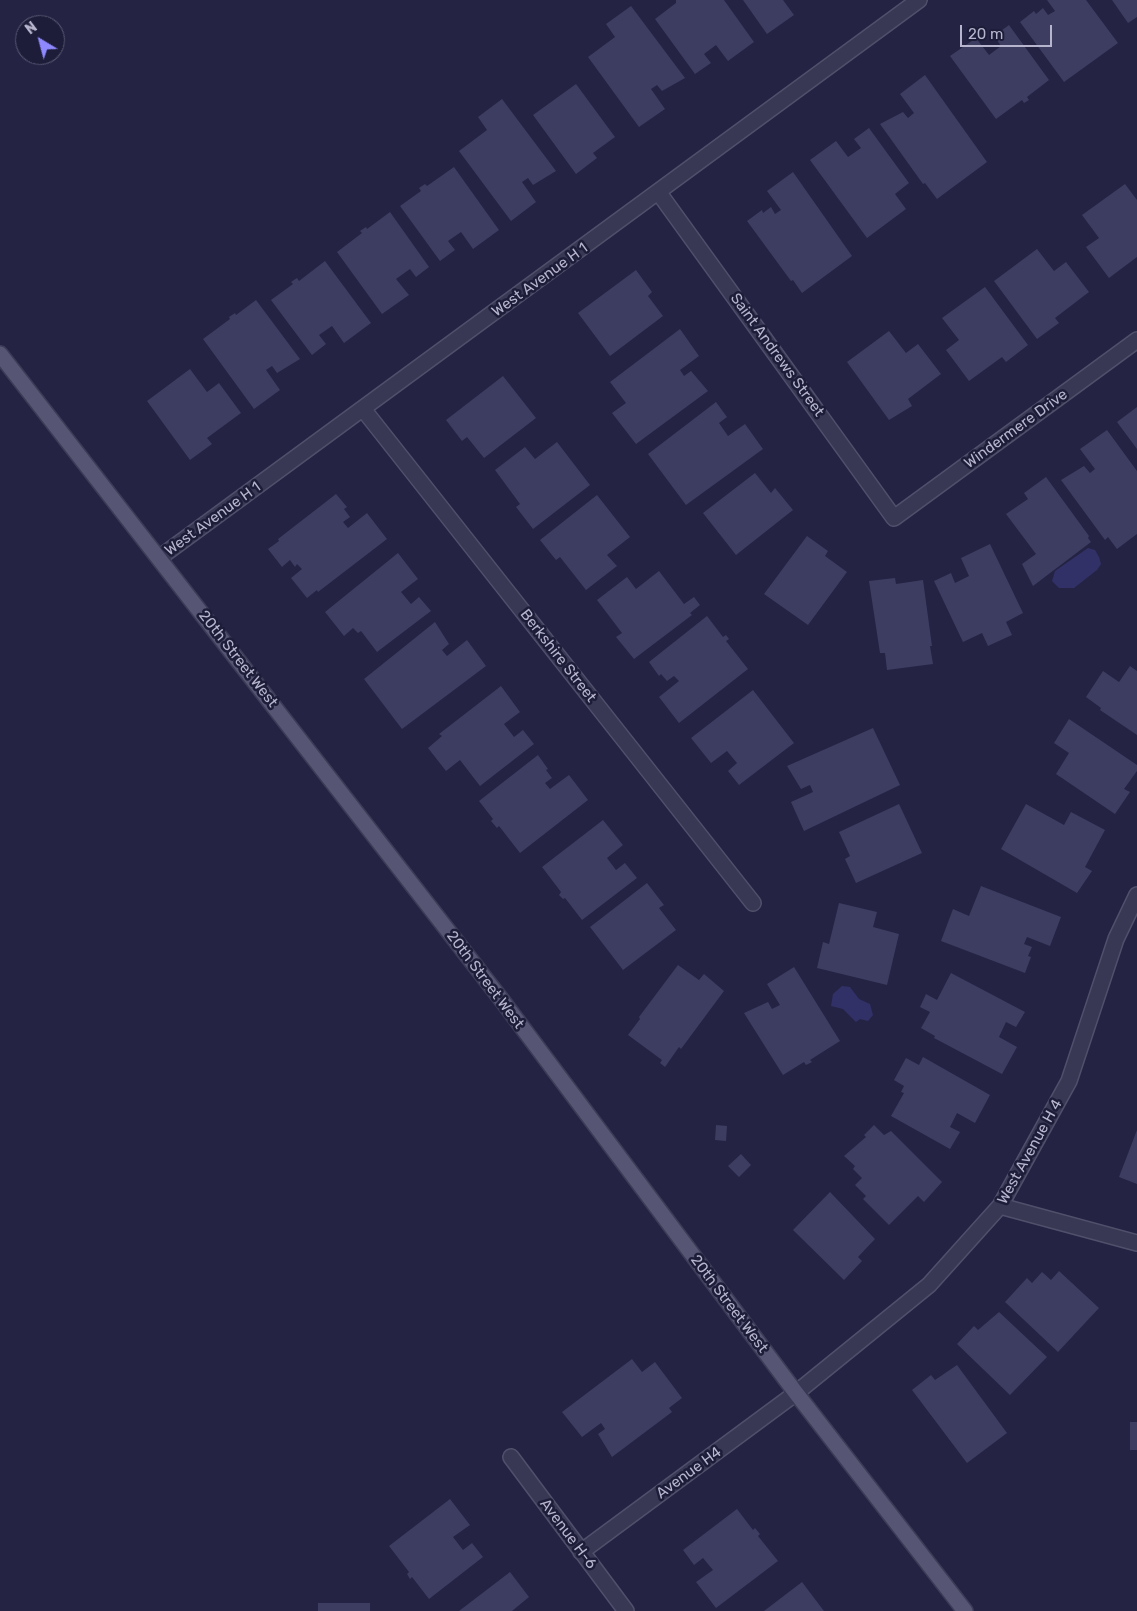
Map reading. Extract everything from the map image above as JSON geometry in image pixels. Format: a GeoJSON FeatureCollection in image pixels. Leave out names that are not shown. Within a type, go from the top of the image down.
{"type":"FeatureCollection","features":[{"type":"Feature","properties":{"kind":"main road","name":"20th Street West"},"geometry":{"type":"LineString","coordinates":[[0,354],[501,999],[796,1393],[965,1611]]}},
{"type":"Feature","properties":{"kind":"street","name":"West Avenue H 1"},"geometry":{"type":"LineString","coordinates":[[159,558],[659,193],[919,0]]}},
{"type":"Feature","properties":{"kind":"street","name":"Saint Andrews Street"},"geometry":{"type":"LineString","coordinates":[[659,193],[894,518]]}},
{"type":"Feature","properties":{"kind":"street","name":"Windermere Drive"},"geometry":{"type":"LineString","coordinates":[[894,518],[1137,340]]}},
{"type":"Feature","properties":{"kind":"street","name":"Berkshire Street"},"geometry":{"type":"LineString","coordinates":[[363,410],[753,903]]}},
{"type":"Feature","properties":{"kind":"street","name":"West Avenue H 4"},"geometry":{"type":"LineString","coordinates":[[796,1393],[929,1285],[1000,1206],[1069,1082],[1116,939],[1137,895]]}},
{"type":"Feature","properties":{"kind":"street"},"geometry":{"type":"LineString","coordinates":[[1000,1206],[1137,1243]]}},
{"type":"Feature","properties":{"kind":"street","name":"Avenue H4"},"geometry":{"type":"LineString","coordinates":[[581,1552],[796,1393]]}},
{"type":"Feature","properties":{"kind":"street","name":"Avenue H-6"},"geometry":{"type":"LineString","coordinates":[[511,1456],[626,1611]]}},
{"type":"Feature","properties":{"kind":"shaded area"},"geometry":{"type":"Polygon","coordinates":[[[1088,548],[1095,550],[1099,557],[1101,564],[1097,570],[1074,588],[1059,588],[1052,581],[1055,571],[1088,548]]]}},
{"type":"Feature","properties":{"kind":"shaded area"},"geometry":{"type":"Polygon","coordinates":[[[842,986],[850,987],[859,999],[870,1004],[873,1015],[868,1021],[860,1019],[856,1022],[843,1009],[831,1006],[833,994],[842,986]]]}},
{"type":"Feature","properties":{"kind":"building"},"geometry":{"type":"Polygon","coordinates":[[[676,0],[724,0],[754,42],[728,61],[716,45],[704,54],[711,63],[695,74],[655,19],[676,3],[676,0]]]}},
{"type":"Feature","properties":{"kind":"building"},"geometry":{"type":"Polygon","coordinates":[[[743,0],[783,0],[794,15],[767,34],[743,0]]]}},
{"type":"Feature","properties":{"kind":"building"},"geometry":{"type":"Polygon","coordinates":[[[1047,0],[1086,0],[1118,43],[1064,82],[1020,22],[1034,11],[1036,14],[1043,8],[1048,15],[1055,11],[1047,0]]]}},
{"type":"Feature","properties":{"kind":"building"},"geometry":{"type":"Polygon","coordinates":[[[1112,0],[1137,0],[1137,17],[1128,23],[1112,0]]]}},
{"type":"Feature","properties":{"kind":"building"},"geometry":{"type":"Polygon","coordinates":[[[631,6],[685,78],[662,91],[657,85],[651,89],[665,109],[639,127],[588,57],[615,37],[606,24],[631,6]]]}},
{"type":"Feature","properties":{"kind":"building"},"geometry":{"type":"Polygon","coordinates":[[[1009,25],[1049,80],[1027,97],[1029,100],[1024,103],[1022,100],[996,119],[950,56],[976,38],[989,55],[1001,46],[994,36],[1009,25]]]}},
{"type":"Feature","properties":{"kind":"building"},"geometry":{"type":"Polygon","coordinates":[[[925,75],[987,162],[937,199],[925,183],[923,184],[880,124],[903,112],[908,118],[914,113],[900,94],[925,75]]]}},
{"type":"Feature","properties":{"kind":"building"},"geometry":{"type":"Polygon","coordinates":[[[576,84],[615,137],[593,153],[597,158],[576,174],[533,115],[576,84]]]}},
{"type":"Feature","properties":{"kind":"building"},"geometry":{"type":"Polygon","coordinates":[[[502,99],[556,171],[533,185],[528,178],[522,182],[536,202],[511,221],[459,151],[487,130],[478,117],[502,99]]]}},
{"type":"Feature","properties":{"kind":"building"},"geometry":{"type":"Polygon","coordinates":[[[869,128],[909,183],[895,194],[906,209],[867,238],[810,160],[836,141],[848,157],[861,148],[854,139],[869,128]]]}},
{"type":"Feature","properties":{"kind":"building"},"geometry":{"type":"Polygon","coordinates":[[[454,167],[499,230],[473,249],[461,232],[448,241],[455,250],[440,261],[400,206],[421,191],[419,188],[425,184],[427,186],[454,167]]]}},
{"type":"Feature","properties":{"kind":"building"},"geometry":{"type":"Polygon","coordinates":[[[793,172],[852,256],[802,293],[747,221],[762,210],[763,213],[771,207],[775,214],[781,210],[767,191],[793,172]]]}},
{"type":"Feature","properties":{"kind":"building"},"geometry":{"type":"Polygon","coordinates":[[[1125,184],[1137,200],[1137,257],[1109,278],[1086,247],[1099,238],[1082,215],[1125,184]]]}},
{"type":"Feature","properties":{"kind":"building"},"geometry":{"type":"Polygon","coordinates":[[[390,212],[429,267],[416,277],[410,269],[396,279],[409,295],[382,314],[337,252],[362,233],[360,231],[366,227],[367,229],[390,212]]]}},
{"type":"Feature","properties":{"kind":"building"},"geometry":{"type":"Polygon","coordinates":[[[1037,249],[1054,271],[1066,262],[1089,292],[1055,318],[1059,323],[1037,339],[994,281],[1037,249]]]}},
{"type":"Feature","properties":{"kind":"building"},"geometry":{"type":"Polygon","coordinates":[[[325,261],[371,323],[344,343],[332,326],[319,335],[326,344],[312,355],[271,300],[293,284],[291,282],[297,278],[299,281],[325,261]]]}},
{"type":"Feature","properties":{"kind":"building"},"geometry":{"type":"Polygon","coordinates":[[[636,270],[652,292],[648,296],[663,316],[610,356],[578,313],[636,270]]]}},
{"type":"Feature","properties":{"kind":"building"},"geometry":{"type":"Polygon","coordinates":[[[985,287],[1028,345],[1006,362],[1002,357],[969,381],[946,350],[959,340],[942,318],[985,287]]]}},
{"type":"Feature","properties":{"kind":"building"},"geometry":{"type":"Polygon","coordinates":[[[256,300],[300,359],[277,373],[272,366],[266,370],[280,390],[254,409],[203,339],[230,319],[229,317],[235,313],[236,315],[256,300]]]}},
{"type":"Feature","properties":{"kind":"building"},"geometry":{"type":"Polygon","coordinates":[[[680,329],[699,356],[680,370],[684,376],[691,371],[708,391],[636,444],[612,413],[626,403],[610,382],[680,329]]]}},
{"type":"Feature","properties":{"kind":"building"},"geometry":{"type":"Polygon","coordinates":[[[889,331],[906,353],[918,344],[941,374],[908,399],[912,406],[889,420],[847,362],[889,331]]]}},
{"type":"Feature","properties":{"kind":"building"},"geometry":{"type":"Polygon","coordinates":[[[190,369],[207,392],[219,383],[241,413],[207,438],[212,444],[190,460],[147,401],[190,369]]]}},
{"type":"Feature","properties":{"kind":"building"},"geometry":{"type":"Polygon","coordinates":[[[503,376],[536,418],[484,458],[467,437],[462,441],[446,420],[503,376]]]}},
{"type":"Feature","properties":{"kind":"building"},"geometry":{"type":"Polygon","coordinates":[[[716,402],[727,417],[719,423],[728,436],[745,424],[763,449],[686,505],[648,454],[716,402]]]}},
{"type":"Feature","properties":{"kind":"building"},"geometry":{"type":"Polygon","coordinates":[[[1137,407],[1137,449],[1117,422],[1137,407]]]}},
{"type":"Feature","properties":{"kind":"building"},"geometry":{"type":"Polygon","coordinates":[[[1107,430],[1137,471],[1137,534],[1117,549],[1108,537],[1105,540],[1061,480],[1084,466],[1090,473],[1095,469],[1080,449],[1107,430]]]}},
{"type":"Feature","properties":{"kind":"building"},"geometry":{"type":"Polygon","coordinates":[[[557,442],[590,485],[533,529],[516,507],[520,504],[495,470],[525,447],[535,459],[557,442]]]}},
{"type":"Feature","properties":{"kind":"building"},"geometry":{"type":"Polygon","coordinates":[[[755,473],[771,493],[775,488],[793,510],[736,555],[703,513],[755,473]]]}},
{"type":"Feature","properties":{"kind":"building"},"geometry":{"type":"Polygon","coordinates":[[[1046,477],[1089,536],[1088,538],[1091,542],[1033,586],[1022,564],[1036,554],[1006,514],[1028,499],[1024,493],[1046,477]]]}},
{"type":"Feature","properties":{"kind":"building"},"geometry":{"type":"Polygon","coordinates":[[[336,494],[347,507],[344,509],[350,517],[343,522],[348,528],[367,513],[387,539],[318,592],[317,590],[307,598],[291,578],[302,569],[297,564],[295,567],[290,560],[282,567],[268,549],[336,494]]]}},
{"type":"Feature","properties":{"kind":"building"},"geometry":{"type":"Polygon","coordinates":[[[597,495],[630,537],[607,555],[617,566],[586,590],[560,557],[556,560],[540,540],[597,495]]]}},
{"type":"Feature","properties":{"kind":"building"},"geometry":{"type":"Polygon","coordinates":[[[807,536],[828,551],[825,556],[847,572],[808,625],[764,594],[807,536]]]}},
{"type":"Feature","properties":{"kind":"building"},"geometry":{"type":"Polygon","coordinates":[[[990,544],[1023,613],[1006,622],[1012,635],[988,646],[982,633],[963,642],[934,581],[951,573],[955,583],[969,576],[961,558],[990,544]]]}},
{"type":"Feature","properties":{"kind":"building"},"geometry":{"type":"Polygon","coordinates":[[[398,553],[418,579],[401,592],[411,604],[419,597],[431,611],[377,652],[361,631],[358,633],[353,628],[344,636],[325,612],[398,553]]]}},
{"type":"Feature","properties":{"kind":"building"},"geometry":{"type":"Polygon","coordinates":[[[659,571],[684,604],[694,597],[700,605],[690,613],[692,615],[634,659],[616,637],[622,633],[597,600],[627,577],[636,589],[659,571]]]}},
{"type":"Feature","properties":{"kind":"building"},"geometry":{"type":"Polygon","coordinates":[[[895,578],[896,584],[923,580],[933,664],[887,670],[885,653],[880,653],[869,581],[895,578]]]}},
{"type":"Feature","properties":{"kind":"building"},"geometry":{"type":"Polygon","coordinates":[[[707,616],[723,637],[726,635],[729,639],[726,641],[748,669],[679,723],[659,697],[679,681],[674,676],[667,681],[661,674],[659,676],[649,662],[707,616]]]}},
{"type":"Feature","properties":{"kind":"building"},"geometry":{"type":"Polygon","coordinates":[[[435,622],[449,644],[442,650],[447,656],[467,640],[486,666],[402,729],[364,679],[435,622]]]}},
{"type":"Feature","properties":{"kind":"building"},"geometry":{"type":"Polygon","coordinates":[[[1130,666],[1137,671],[1137,735],[1100,710],[1101,708],[1086,697],[1103,671],[1119,682],[1130,666]]]}},
{"type":"Feature","properties":{"kind":"building"},"geometry":{"type":"Polygon","coordinates":[[[501,686],[520,712],[504,724],[514,737],[523,730],[534,744],[480,786],[460,760],[446,771],[428,748],[442,736],[439,734],[501,686]]]}},
{"type":"Feature","properties":{"kind":"building"},"geometry":{"type":"Polygon","coordinates":[[[753,690],[794,743],[739,785],[728,771],[737,763],[727,751],[711,763],[691,738],[753,690]]]}},
{"type":"Feature","properties":{"kind":"building"},"geometry":{"type":"Polygon","coordinates":[[[1069,719],[1137,765],[1137,771],[1124,789],[1130,792],[1115,814],[1056,774],[1069,753],[1054,743],[1069,719]]]}},
{"type":"Feature","properties":{"kind":"building"},"geometry":{"type":"Polygon","coordinates":[[[873,728],[900,785],[804,831],[791,802],[813,792],[810,785],[801,789],[787,766],[873,728]]]}},
{"type":"Feature","properties":{"kind":"building"},"geometry":{"type":"Polygon","coordinates":[[[538,755],[552,778],[545,783],[550,789],[569,775],[588,800],[520,853],[499,826],[497,828],[491,821],[493,819],[479,801],[538,755]]]}},
{"type":"Feature","properties":{"kind":"building"},"geometry":{"type":"Polygon","coordinates":[[[899,804],[922,853],[856,883],[845,859],[850,856],[839,832],[899,804]]]}},
{"type":"Feature","properties":{"kind":"building"},"geometry":{"type":"Polygon","coordinates":[[[1026,804],[1064,825],[1071,812],[1105,830],[1085,867],[1092,871],[1077,893],[1001,849],[1026,804]]]}},
{"type":"Feature","properties":{"kind":"building"},"geometry":{"type":"Polygon","coordinates":[[[603,820],[623,845],[607,858],[616,870],[625,863],[637,878],[582,920],[565,898],[563,899],[559,895],[561,892],[542,867],[603,820]]]}},
{"type":"Feature","properties":{"kind":"building"},"geometry":{"type":"Polygon","coordinates":[[[647,883],[664,905],[659,908],[676,930],[623,970],[590,927],[647,883]]]}},
{"type":"Feature","properties":{"kind":"building"},"geometry":{"type":"Polygon","coordinates":[[[981,886],[1061,917],[1050,946],[1027,937],[1024,944],[1032,947],[1028,956],[1031,957],[1025,973],[941,941],[953,909],[969,916],[981,886]]]}},
{"type":"Feature","properties":{"kind":"building"},"geometry":{"type":"Polygon","coordinates":[[[839,903],[877,912],[873,927],[899,934],[887,985],[817,968],[823,942],[829,944],[839,903]]]}},
{"type":"Feature","properties":{"kind":"building"},"geometry":{"type":"Polygon","coordinates":[[[678,965],[699,980],[704,974],[724,991],[681,1049],[679,1047],[665,1067],[660,1063],[662,1060],[628,1035],[640,1019],[639,1017],[678,965]]]}},
{"type":"Feature","properties":{"kind":"building"},"geometry":{"type":"Polygon","coordinates":[[[794,967],[840,1041],[810,1060],[812,1062],[806,1065],[804,1062],[783,1075],[744,1013],[768,1002],[772,1009],[780,1005],[767,984],[794,967]]]}},
{"type":"Feature","properties":{"kind":"building"},"geometry":{"type":"Polygon","coordinates":[[[951,973],[1025,1012],[1016,1027],[1006,1022],[999,1037],[1017,1047],[1002,1074],[934,1038],[935,1036],[921,1028],[930,1012],[920,1007],[926,994],[937,1000],[951,973]]]}},
{"type":"Feature","properties":{"kind":"building"},"geometry":{"type":"Polygon","coordinates":[[[923,1057],[990,1095],[975,1123],[957,1113],[950,1127],[960,1132],[950,1149],[891,1116],[904,1093],[901,1092],[904,1086],[894,1080],[906,1058],[919,1065],[923,1057]]]}},
{"type":"Feature","properties":{"kind":"building"},"geometry":{"type":"Polygon","coordinates":[[[716,1125],[727,1126],[726,1141],[715,1140],[716,1125]]]}},
{"type":"Feature","properties":{"kind":"building"},"geometry":{"type":"Polygon","coordinates":[[[874,1125],[884,1135],[891,1131],[942,1182],[924,1202],[918,1196],[889,1225],[863,1199],[866,1196],[855,1185],[862,1178],[853,1169],[855,1166],[844,1156],[866,1137],[864,1135],[874,1125]]]}},
{"type":"Feature","properties":{"kind":"building"},"geometry":{"type":"Polygon","coordinates":[[[1137,1130],[1137,1184],[1119,1177],[1137,1130]]]}},
{"type":"Feature","properties":{"kind":"building"},"geometry":{"type":"Polygon","coordinates":[[[741,1154],[751,1165],[739,1177],[728,1166],[741,1154]]]}},
{"type":"Feature","properties":{"kind":"building"},"geometry":{"type":"Polygon","coordinates":[[[830,1192],[875,1239],[858,1257],[862,1261],[844,1280],[793,1230],[830,1192]]]}},
{"type":"Feature","properties":{"kind":"building"},"geometry":{"type":"Polygon","coordinates":[[[1059,1271],[1099,1308],[1058,1352],[1005,1302],[1027,1278],[1032,1283],[1042,1272],[1051,1280],[1059,1271]]]}},
{"type":"Feature","properties":{"kind":"building"},"geometry":{"type":"Polygon","coordinates":[[[999,1312],[1047,1357],[1010,1395],[957,1344],[974,1326],[978,1330],[999,1312]]]}},
{"type":"Feature","properties":{"kind":"building"},"geometry":{"type":"Polygon","coordinates":[[[632,1359],[642,1372],[655,1362],[682,1398],[669,1408],[672,1412],[612,1457],[598,1434],[605,1429],[601,1423],[582,1437],[562,1412],[632,1359]]]}},
{"type":"Feature","properties":{"kind":"building"},"geometry":{"type":"Polygon","coordinates":[[[957,1365],[1007,1433],[967,1463],[912,1390],[931,1375],[935,1380],[957,1365]]]}},
{"type":"Feature","properties":{"kind":"building"},"geometry":{"type":"Polygon","coordinates":[[[1130,1422],[1137,1422],[1137,1450],[1130,1450],[1130,1422]]]}},
{"type":"Feature","properties":{"kind":"building"},"geometry":{"type":"Polygon","coordinates":[[[450,1499],[470,1525],[453,1537],[463,1550],[472,1543],[483,1557],[429,1599],[412,1577],[410,1579],[407,1574],[409,1572],[389,1546],[450,1499]]]}},
{"type":"Feature","properties":{"kind":"building"},"geometry":{"type":"Polygon","coordinates":[[[737,1509],[753,1530],[755,1528],[760,1534],[758,1536],[778,1561],[716,1608],[696,1582],[713,1570],[703,1558],[694,1565],[683,1550],[737,1509]]]}},
{"type":"Feature","properties":{"kind":"building"},"geometry":{"type":"Polygon","coordinates":[[[510,1572],[529,1597],[512,1611],[459,1611],[510,1572]]]}},
{"type":"Feature","properties":{"kind":"building"},"geometry":{"type":"Polygon","coordinates":[[[802,1582],[824,1611],[764,1611],[802,1582]]]}},
{"type":"Feature","properties":{"kind":"building"},"geometry":{"type":"Polygon","coordinates":[[[318,1603],[370,1603],[370,1611],[318,1611],[318,1603]]]}}]}
